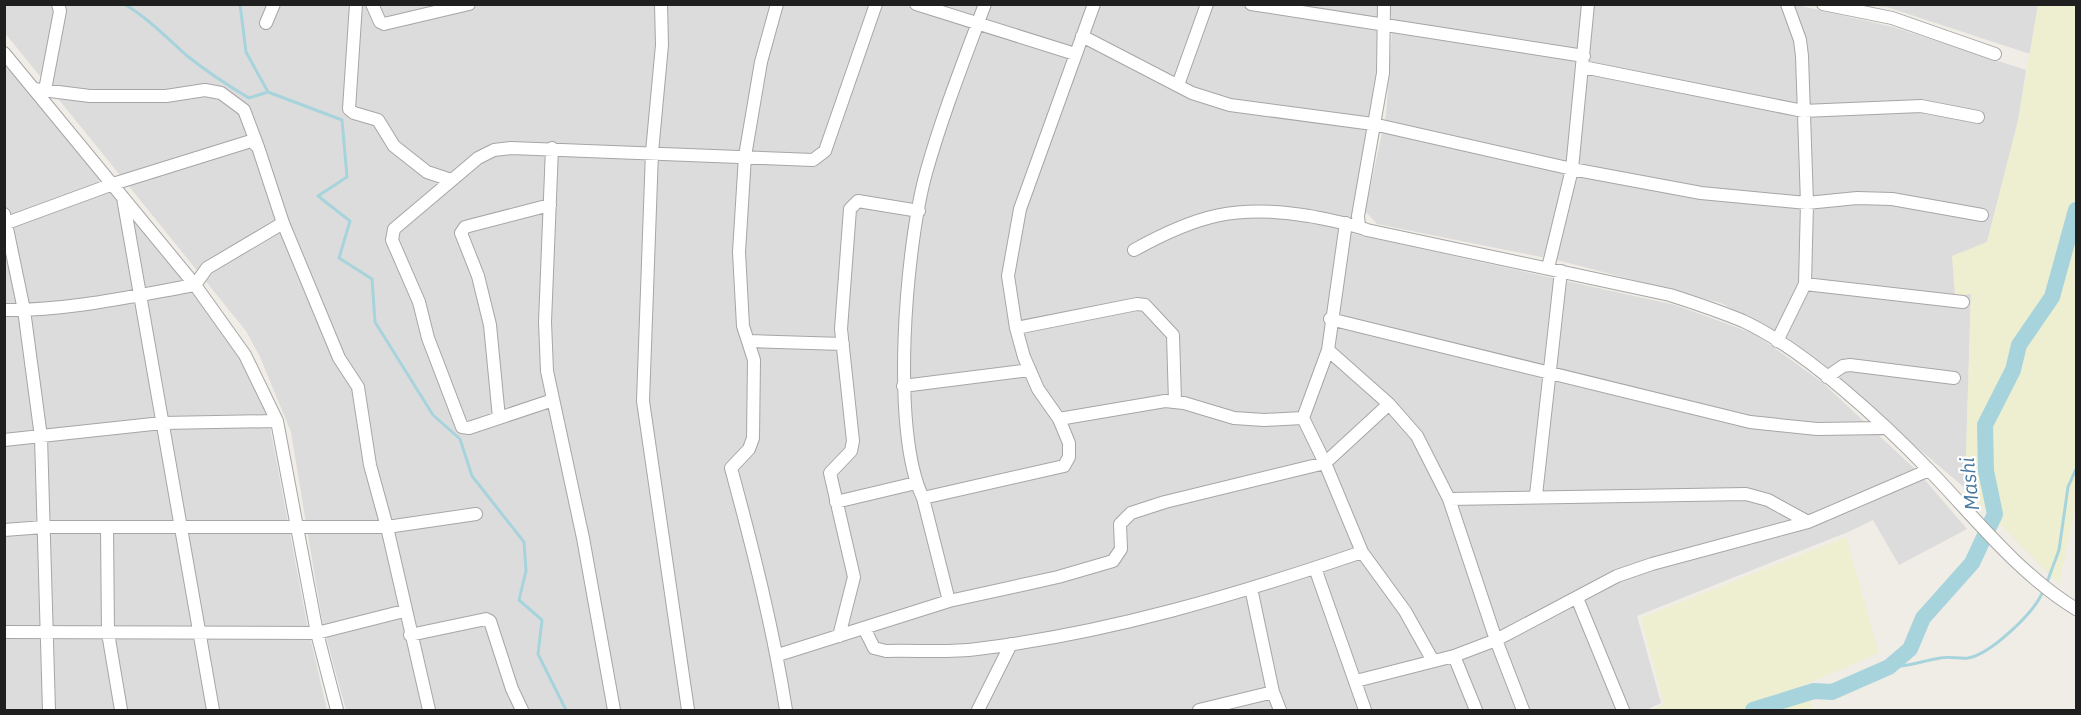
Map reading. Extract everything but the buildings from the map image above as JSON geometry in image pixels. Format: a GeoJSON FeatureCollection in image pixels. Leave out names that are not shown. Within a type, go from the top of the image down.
{"type":"FeatureCollection","features":[{"type":"Feature","properties":{"kind":"street"},"geometry":{"type":"LineString","coordinates":[[40,90],[60,10],[58,4]]}},
{"type":"Feature","properties":{"kind":"street"},"geometry":{"type":"LineString","coordinates":[[266,22],[274,4]]}},
{"type":"Feature","properties":{"kind":"street"},"geometry":{"type":"LineString","coordinates":[[356,4],[350,109],[354,113],[378,120],[389,141],[427,172],[451,180]]}},
{"type":"Feature","properties":{"kind":"street"},"geometry":{"type":"LineString","coordinates":[[372,4],[380,22],[384,24],[469,5]]}},
{"type":"Feature","properties":{"kind":"street"},"geometry":{"type":"LineString","coordinates":[[661,4],[663,45],[652,152],[643,400],[688,711]]}},
{"type":"Feature","properties":{"kind":"street"},"geometry":{"type":"LineString","coordinates":[[777,4],[761,62],[744,156],[739,252],[743,326],[750,341],[754,360],[753,438],[749,449],[731,468],[778,656],[786,711]]}},
{"type":"Feature","properties":{"kind":"street"},"geometry":{"type":"LineString","coordinates":[[554,399],[469,428],[462,427],[428,338],[419,302],[392,240],[394,229],[478,158],[494,150],[552,148],[813,160],[825,150],[876,4]]}},
{"type":"Feature","properties":{"kind":"street"},"geometry":{"type":"LineString","coordinates":[[916,4],[1075,54]]}},
{"type":"Feature","properties":{"kind":"street"},"geometry":{"type":"LineString","coordinates":[[949,602],[923,498],[916,483],[903,386],[909,281],[919,211],[929,165],[985,4]]}},
{"type":"Feature","properties":{"kind":"street"},"geometry":{"type":"LineString","coordinates":[[923,498],[1064,466],[1069,457],[1069,443],[1059,419],[1038,388],[1030,370],[1016,328],[1008,276],[1020,209],[1094,4]]}},
{"type":"Feature","properties":{"kind":"street"},"geometry":{"type":"LineString","coordinates":[[1178,85],[1207,4]]}},
{"type":"Feature","properties":{"kind":"street"},"geometry":{"type":"LineString","coordinates":[[1251,4],[1385,25],[1583,61],[1803,111],[1914,106],[1978,117]]}},
{"type":"Feature","properties":{"kind":"street"},"geometry":{"type":"LineString","coordinates":[[1359,226],[1358,216],[1383,73],[1384,4]]}},
{"type":"Feature","properties":{"kind":"street"},"geometry":{"type":"LineString","coordinates":[[1536,495],[1555,270],[1572,169],[1588,4]]}},
{"type":"Feature","properties":{"kind":"street"},"geometry":{"type":"LineString","coordinates":[[1777,341],[1805,284],[1806,203],[1800,40],[1786,4]]}},
{"type":"Feature","properties":{"kind":"street"},"geometry":{"type":"LineString","coordinates":[[1823,4],[1892,18],[1995,54]]}},
{"type":"Feature","properties":{"kind":"street"},"geometry":{"type":"LineString","coordinates":[[1082,36],[1192,93],[1230,105],[1373,124],[1572,169],[1701,193],[1806,203],[1857,198],[1892,199],[1982,215]]}},
{"type":"Feature","properties":{"kind":"street"},"geometry":{"type":"LineString","coordinates":[[4,53],[40,90],[195,285],[245,355],[277,421],[317,633],[337,711]]}},
{"type":"Feature","properties":{"kind":"street"},"geometry":{"type":"LineString","coordinates":[[40,90],[90,96],[166,96],[205,90],[221,93],[244,110],[283,223],[339,358],[358,387],[370,465],[387,527],[404,611],[429,711]]}},
{"type":"Feature","properties":{"kind":"street"},"geometry":{"type":"LineString","coordinates":[[49,711],[41,437],[24,310],[5,220],[244,142],[251,141],[258,147]]}},
{"type":"Feature","properties":{"kind":"street"},"geometry":{"type":"LineString","coordinates":[[552,148],[545,322],[547,371],[614,711]]}},
{"type":"Feature","properties":{"kind":"street"},"geometry":{"type":"LineString","coordinates":[[123,196],[213,711]]}},
{"type":"Feature","properties":{"kind":"street"},"geometry":{"type":"LineString","coordinates":[[839,636],[854,577],[830,473],[851,451],[853,441],[841,329],[850,209],[858,201],[919,211]]}},
{"type":"Feature","properties":{"kind":"street"},"geometry":{"type":"LineString","coordinates":[[499,418],[490,325],[478,276],[461,233],[465,227],[550,205]]}},
{"type":"Feature","properties":{"kind":"street"},"geometry":{"type":"LineString","coordinates":[[1134,250],[1173,229],[1232,212],[1256,210],[1281,212],[1346,223],[1367,230],[1670,295],[1708,307],[1744,322],[1777,341],[1827,377],[1929,470],[1981,526],[2039,582],[2057,598],[2076,609]]}},
{"type":"Feature","properties":{"kind":"street"},"geometry":{"type":"LineString","coordinates":[[4,310],[24,310],[141,295],[195,285],[207,268],[283,223]]}},
{"type":"Feature","properties":{"kind":"street"},"geometry":{"type":"LineString","coordinates":[[1346,223],[1330,319],[1328,350],[1303,418],[1326,463],[1362,552],[1405,611],[1433,661]]}},
{"type":"Feature","properties":{"kind":"street"},"geometry":{"type":"LineString","coordinates":[[1805,284],[1962,302]]}},
{"type":"Feature","properties":{"kind":"street"},"geometry":{"type":"LineString","coordinates":[[1016,328],[1137,304],[1145,305],[1173,335],[1175,402]]}},
{"type":"Feature","properties":{"kind":"street"},"geometry":{"type":"LineString","coordinates":[[1330,319],[1548,370],[1750,422],[1817,429],[1884,428]]}},
{"type":"Feature","properties":{"kind":"street"},"geometry":{"type":"LineString","coordinates":[[750,341],[843,344]]}},
{"type":"Feature","properties":{"kind":"street"},"geometry":{"type":"LineString","coordinates":[[1328,350],[1389,404],[1412,429],[1449,499],[1496,640],[1523,711]]}},
{"type":"Feature","properties":{"kind":"street"},"geometry":{"type":"LineString","coordinates":[[1827,377],[1843,366],[1850,365],[1954,378]]}},
{"type":"Feature","properties":{"kind":"street"},"geometry":{"type":"LineString","coordinates":[[903,386],[1030,370]]}},
{"type":"Feature","properties":{"kind":"street"},"geometry":{"type":"LineString","coordinates":[[1059,419],[1165,401],[1234,418],[1264,420],[1303,418]]}},
{"type":"Feature","properties":{"kind":"street"},"geometry":{"type":"LineString","coordinates":[[778,656],[949,602],[1058,577],[1113,561],[1121,549],[1120,524],[1131,513],[1165,502],[1326,463],[1389,404]]}},
{"type":"Feature","properties":{"kind":"street"},"geometry":{"type":"LineString","coordinates":[[4,440],[162,423],[277,421]]}},
{"type":"Feature","properties":{"kind":"street"},"geometry":{"type":"LineString","coordinates":[[1356,681],[1454,656],[1496,640],[1617,576],[1652,564],[1808,522],[1929,470]]}},
{"type":"Feature","properties":{"kind":"street"},"geometry":{"type":"LineString","coordinates":[[836,502],[916,483]]}},
{"type":"Feature","properties":{"kind":"street"},"geometry":{"type":"LineString","coordinates":[[1449,499],[1536,495],[1746,494],[1768,500],[1808,522]]}},
{"type":"Feature","properties":{"kind":"street"},"geometry":{"type":"LineString","coordinates":[[4,530],[44,527],[387,527],[476,514]]}},
{"type":"Feature","properties":{"kind":"street"},"geometry":{"type":"LineString","coordinates":[[107,527],[108,633],[121,711]]}},
{"type":"Feature","properties":{"kind":"street"},"geometry":{"type":"LineString","coordinates":[[864,628],[874,648],[886,651],[975,650],[1082,633],[1251,588],[1362,552]]}},
{"type":"Feature","properties":{"kind":"street"},"geometry":{"type":"LineString","coordinates":[[1315,568],[1365,711]]}},
{"type":"Feature","properties":{"kind":"street"},"geometry":{"type":"LineString","coordinates":[[1251,588],[1273,692],[1280,711]]}},
{"type":"Feature","properties":{"kind":"street"},"geometry":{"type":"LineString","coordinates":[[1577,598],[1623,711]]}},
{"type":"Feature","properties":{"kind":"street"},"geometry":{"type":"LineString","coordinates":[[4,632],[317,633],[404,611]]}},
{"type":"Feature","properties":{"kind":"street"},"geometry":{"type":"LineString","coordinates":[[410,635],[486,619],[490,621],[512,689],[522,711]]}},
{"type":"Feature","properties":{"kind":"street"},"geometry":{"type":"LineString","coordinates":[[978,711],[1011,644]]}},
{"type":"Feature","properties":{"kind":"street"},"geometry":{"type":"LineString","coordinates":[[1454,656],[1476,711]]}},
{"type":"Feature","properties":{"kind":"street"},"geometry":{"type":"LineString","coordinates":[[1199,711],[1273,692]]}},
{"type":"Feature","properties":{"kind":"shaded area"},"geometry":{"type":"Polygon","coordinates":[[[4,5],[1378,5],[1376,73],[1349,233],[1675,305],[1755,334],[1823,383],[1918,472],[1967,529],[1899,565],[1873,520],[1637,616],[1661,703],[1646,710],[346,710],[323,626],[291,432],[260,357],[246,331],[5,33],[4,5]]]}},
{"type":"Feature","properties":{"kind":"shaded area"},"geometry":{"type":"Polygon","coordinates":[[[1390,5],[1797,5],[1893,27],[2026,70],[2018,121],[1987,242],[1955,296],[1971,293],[1965,488],[1789,339],[1721,303],[1561,261],[1377,224],[1365,211],[1386,115],[1392,31],[1390,5]]]}},
{"type":"Feature","properties":{"kind":"shaded area"},"geometry":{"type":"Polygon","coordinates":[[[1868,5],[2038,5],[2030,54],[1887,7],[1868,5]]]}},
{"type":"Feature","properties":{"kind":"shaded area"},"geometry":{"type":"Polygon","coordinates":[[[4,64],[184,275],[240,356],[268,416],[307,624],[327,710],[5,710],[4,64]]]}},
{"type":"Feature","properties":{"kind":"green space"},"geometry":{"type":"Polygon","coordinates":[[[2038,5],[2076,5],[2076,505],[2059,584],[1965,488],[1971,294],[1955,296],[1952,256],[1987,242],[2018,121],[2038,5]]]}},
{"type":"Feature","properties":{"kind":"green space"},"geometry":{"type":"Polygon","coordinates":[[[1846,537],[1879,653],[1802,686],[1814,710],[1651,710],[1664,704],[1641,618],[1846,537]]]}},
{"type":"Feature","properties":{"kind":"waterway"},"geometry":{"type":"LineString","coordinates":[[124,4],[149,22],[186,55],[249,98],[268,92]]}},
{"type":"Feature","properties":{"kind":"waterway"},"geometry":{"type":"LineString","coordinates":[[240,4],[246,52],[268,92],[342,120],[347,177],[318,196],[350,221],[339,258],[372,279],[375,322],[433,415],[460,439],[472,476],[524,542],[526,571],[519,600],[542,620],[538,654],[566,710]]}},
{"type":"Feature","properties":{"kind":"waterway","name":"Mashi"},"geometry":{"type":"LineString","coordinates":[[1753,710],[1814,691],[1832,692],[1889,667],[1910,649],[1923,618],[1972,563],[1995,514],[1986,471],[1985,425],[2013,370],[2019,345],[2052,297],[2076,210]]}},
{"type":"Feature","properties":{"kind":"waterway"},"geometry":{"type":"LineString","coordinates":[[2046,585],[2059,550],[2068,487],[2076,469]]}},
{"type":"Feature","properties":{"kind":"waterway"},"geometry":{"type":"LineString","coordinates":[[1889,667],[1943,657],[1968,658],[1977,655],[2000,641],[2011,631],[2031,610],[2043,591]]}}]}
